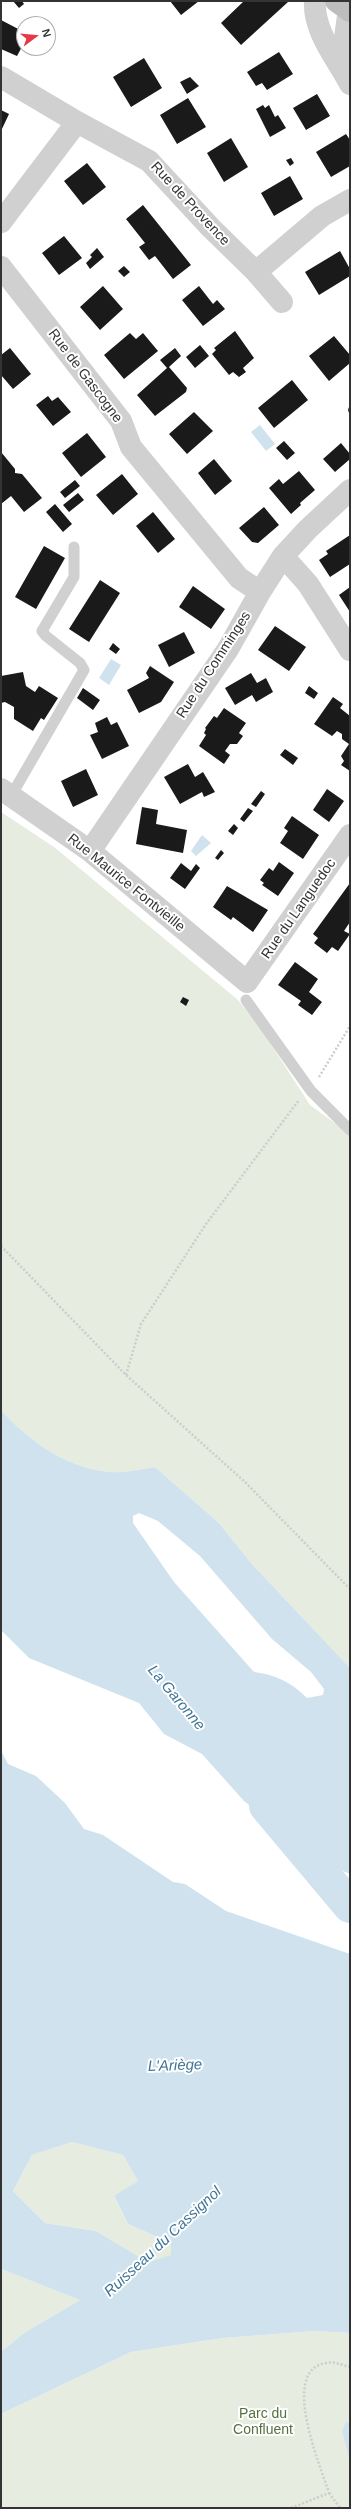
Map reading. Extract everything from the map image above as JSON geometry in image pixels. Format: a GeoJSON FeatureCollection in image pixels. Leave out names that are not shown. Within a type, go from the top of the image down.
{"type":"FeatureCollection","features":[{"type":"Feature","properties":{"kind":"street"},"geometry":{"type":"LineString","coordinates":[[315,1],[314,8],[323,38],[347,78]]}},
{"type":"Feature","properties":{"kind":"street"},"geometry":{"type":"LineString","coordinates":[[346,6],[347,78]]}},
{"type":"Feature","properties":{"kind":"street","name":"Rue de Provence"},"geometry":{"type":"LineString","coordinates":[[1,77],[77,122],[150,161],[211,228],[256,272],[282,302]]}},
{"type":"Feature","properties":{"kind":"street"},"geometry":{"type":"LineString","coordinates":[[1,222],[77,122]]}},
{"type":"Feature","properties":{"kind":"street"},"geometry":{"type":"LineString","coordinates":[[256,272],[322,216],[350,200]]}},
{"type":"Feature","properties":{"kind":"street","name":"Rue de Gascogne"},"geometry":{"type":"LineString","coordinates":[[1,267],[121,421],[131,447],[239,578],[260,592]]}},
{"type":"Feature","properties":{"kind":"street","name":"Rue du Comminges"},"geometry":{"type":"LineString","coordinates":[[90,852],[228,648],[260,592],[283,556],[308,529],[350,490]]}},
{"type":"Feature","properties":{"kind":"street"},"geometry":{"type":"LineString","coordinates":[[283,556],[308,584],[350,650]]}},
{"type":"Feature","properties":{"kind":"street","name":"Rue Maurice Fontvieille"},"geometry":{"type":"LineString","coordinates":[[6,793],[90,852],[247,991]]}},
{"type":"Feature","properties":{"kind":"street","name":"Rue du Languedoc"},"geometry":{"type":"LineString","coordinates":[[247,991],[350,835]]}},
{"type":"Feature","properties":{"kind":"lane"},"geometry":{"type":"LineString","coordinates":[[6,793],[84,670],[80,663],[46,636],[42,630],[74,576],[74,547]]}},
{"type":"Feature","properties":{"kind":"lane"},"geometry":{"type":"LineString","coordinates":[[247,991],[311,1091],[350,1130]]}},
{"type":"Feature","properties":{"kind":"path"},"geometry":{"type":"LineString","coordinates":[[126,1375],[141,1324],[206,1224],[296,1103],[311,1091],[350,1026]]}},
{"type":"Feature","properties":{"kind":"path"},"geometry":{"type":"LineString","coordinates":[[1,1246],[126,1375],[245,1482],[350,1589]]}},
{"type":"Feature","properties":{"kind":"path"},"geometry":{"type":"LineString","coordinates":[[340,2508],[330,2493],[305,2413],[304,2381],[311,2370],[324,2363],[350,2367]]}},
{"type":"Feature","properties":{"kind":"path"},"geometry":{"type":"LineString","coordinates":[[291,2508],[330,2493]]}},
{"type":"Feature","properties":{"kind":"green space"},"geometry":{"type":"Polygon","coordinates":[[[1,812],[54,847],[238,1000],[261,1029],[310,1105],[350,1134],[350,1668],[251,1563],[219,1523],[155,1467],[112,1472],[81,1466],[66,1460],[37,1443],[1,1410],[1,812]]]}},
{"type":"Feature","properties":{"kind":"green space"},"geometry":{"type":"Polygon","coordinates":[[[72,2142],[123,2155],[138,2181],[114,2197],[128,2224],[171,2243],[172,2255],[148,2262],[96,2231],[45,2223],[13,2191],[32,2155],[72,2142]]]}},
{"type":"Feature","properties":{"kind":"green space"},"geometry":{"type":"Polygon","coordinates":[[[1,2269],[80,2300],[24,2333],[1,2352],[1,2269]]]}},
{"type":"Feature","properties":{"kind":"green space","name":"Parc du Confluent"},"geometry":{"type":"Polygon","coordinates":[[[315,2331],[350,2333],[350,2508],[1,2508],[1,2414],[131,2352],[223,2338],[315,2331]]]}},
{"type":"Feature","properties":{"kind":"water"},"geometry":{"type":"Polygon","coordinates":[[[260,425],[275,444],[266,451],[251,432],[260,425]]]}},
{"type":"Feature","properties":{"kind":"water"},"geometry":{"type":"Polygon","coordinates":[[[111,659],[121,665],[109,685],[99,678],[111,659]]]}},
{"type":"Feature","properties":{"kind":"water"},"geometry":{"type":"Polygon","coordinates":[[[202,835],[211,843],[196,856],[191,851],[202,835]]]}},
{"type":"Feature","properties":{"kind":"water"},"geometry":{"type":"Polygon","coordinates":[[[1,1410],[37,1443],[66,1460],[81,1466],[112,1472],[155,1467],[219,1523],[251,1563],[350,1668],[350,1874],[322,1862],[244,1801],[202,1754],[164,1734],[139,1703],[29,1658],[1,1630],[1,1410]],[[139,1513],[133,1516],[133,1523],[174,1582],[254,1672],[283,1680],[307,1698],[323,1695],[324,1689],[311,1672],[272,1639],[200,1556],[158,1521],[139,1513]]]}},
{"type":"Feature","properties":{"kind":"water","name":"L'Ariège"},"geometry":{"type":"Polygon","coordinates":[[[1,1751],[8,1764],[36,1776],[65,1803],[84,1829],[103,1835],[173,1882],[185,1884],[226,1911],[350,1954],[350,2333],[315,2331],[223,2338],[131,2352],[1,2414],[1,2352],[24,2333],[80,2300],[1,2269],[1,1751]],[[72,2142],[32,2155],[13,2191],[45,2223],[96,2231],[148,2262],[171,2255],[171,2243],[128,2224],[114,2196],[138,2181],[123,2155],[72,2142]]]}},
{"type":"Feature","properties":{"kind":"water"},"geometry":{"type":"Polygon","coordinates":[[[346,2422],[350,2424],[350,2460],[342,2431],[346,2422]]]}},
{"type":"Feature","properties":{"kind":"building"},"geometry":{"type":"Polygon","coordinates":[[[13,1],[22,1],[24,4],[19,8],[13,1]]]}},
{"type":"Feature","properties":{"kind":"building"},"geometry":{"type":"Polygon","coordinates":[[[170,1],[199,1],[181,15],[170,1]]]}},
{"type":"Feature","properties":{"kind":"building"},"geometry":{"type":"Polygon","coordinates":[[[244,1],[288,2],[241,45],[221,23],[244,1]]]}},
{"type":"Feature","properties":{"kind":"building"},"geometry":{"type":"Polygon","coordinates":[[[1,20],[16,28],[16,56],[1,49],[1,20]]]}},
{"type":"Feature","properties":{"kind":"building"},"geometry":{"type":"Polygon","coordinates":[[[279,52],[293,74],[267,90],[262,83],[256,86],[247,72],[279,52]]]}},
{"type":"Feature","properties":{"kind":"building"},"geometry":{"type":"Polygon","coordinates":[[[144,58],[162,88],[131,107],[113,77],[144,58]]]}},
{"type":"Feature","properties":{"kind":"building"},"geometry":{"type":"Polygon","coordinates":[[[190,77],[199,86],[187,94],[180,82],[190,77]]]}},
{"type":"Feature","properties":{"kind":"building"},"geometry":{"type":"Polygon","coordinates":[[[317,94],[330,116],[306,130],[293,108],[317,94]]]}},
{"type":"Feature","properties":{"kind":"building"},"geometry":{"type":"Polygon","coordinates":[[[188,98],[206,127],[177,144],[160,115],[188,98]]]}},
{"type":"Feature","properties":{"kind":"building"},"geometry":{"type":"Polygon","coordinates":[[[263,105],[265,108],[269,105],[275,117],[278,115],[286,128],[270,137],[256,109],[263,105]]]}},
{"type":"Feature","properties":{"kind":"building"},"geometry":{"type":"Polygon","coordinates":[[[1,110],[9,114],[1,131],[1,110]]]}},
{"type":"Feature","properties":{"kind":"building"},"geometry":{"type":"Polygon","coordinates":[[[346,134],[350,140],[350,166],[331,177],[316,152],[346,134]]]}},
{"type":"Feature","properties":{"kind":"building"},"geometry":{"type":"Polygon","coordinates":[[[231,138],[248,167],[224,182],[207,153],[231,138]]]}},
{"type":"Feature","properties":{"kind":"building"},"geometry":{"type":"Polygon","coordinates":[[[291,158],[294,163],[290,166],[286,160],[291,158]]]}},
{"type":"Feature","properties":{"kind":"building"},"geometry":{"type":"Polygon","coordinates":[[[87,163],[106,187],[83,205],[64,181],[87,163]]]}},
{"type":"Feature","properties":{"kind":"building"},"geometry":{"type":"Polygon","coordinates":[[[290,176],[303,199],[274,216],[261,193],[290,176]]]}},
{"type":"Feature","properties":{"kind":"building"},"geometry":{"type":"Polygon","coordinates":[[[143,205],[191,265],[173,279],[155,256],[149,260],[139,247],[145,243],[126,219],[143,205]]]}},
{"type":"Feature","properties":{"kind":"building"},"geometry":{"type":"Polygon","coordinates":[[[64,236],[82,258],[59,275],[42,253],[64,236]]]}},
{"type":"Feature","properties":{"kind":"building"},"geometry":{"type":"Polygon","coordinates":[[[97,248],[104,257],[90,269],[86,263],[92,257],[90,255],[97,248]]]}},
{"type":"Feature","properties":{"kind":"building"},"geometry":{"type":"Polygon","coordinates":[[[340,251],[350,269],[350,276],[319,295],[305,272],[340,251]]]}},
{"type":"Feature","properties":{"kind":"building"},"geometry":{"type":"Polygon","coordinates":[[[124,266],[130,272],[124,277],[118,271],[124,266]]]}},
{"type":"Feature","properties":{"kind":"building"},"geometry":{"type":"Polygon","coordinates":[[[103,286],[123,309],[100,330],[80,307],[103,286]]]}},
{"type":"Feature","properties":{"kind":"building"},"geometry":{"type":"Polygon","coordinates":[[[199,286],[213,304],[217,300],[225,309],[203,326],[182,300],[199,286]]]}},
{"type":"Feature","properties":{"kind":"building"},"geometry":{"type":"Polygon","coordinates":[[[235,331],[254,358],[243,368],[246,372],[239,377],[233,372],[229,375],[212,354],[216,350],[214,348],[235,331]]]}},
{"type":"Feature","properties":{"kind":"building"},"geometry":{"type":"Polygon","coordinates":[[[130,333],[136,339],[143,333],[158,351],[124,379],[104,355],[130,333]]]}},
{"type":"Feature","properties":{"kind":"building"},"geometry":{"type":"Polygon","coordinates":[[[334,336],[350,355],[350,363],[329,381],[309,356],[334,336]]]}},
{"type":"Feature","properties":{"kind":"building"},"geometry":{"type":"Polygon","coordinates":[[[200,345],[209,356],[195,368],[186,357],[200,345]]]}},
{"type":"Feature","properties":{"kind":"building"},"geometry":{"type":"Polygon","coordinates":[[[10,348],[31,374],[13,389],[1,375],[1,355],[10,348]]]}},
{"type":"Feature","properties":{"kind":"building"},"geometry":{"type":"Polygon","coordinates":[[[175,348],[181,356],[169,367],[187,388],[186,392],[155,416],[137,395],[167,368],[160,360],[175,348]]]}},
{"type":"Feature","properties":{"kind":"building"},"geometry":{"type":"Polygon","coordinates":[[[292,380],[308,400],[274,428],[258,408],[292,380]]]}},
{"type":"Feature","properties":{"kind":"building"},"geometry":{"type":"Polygon","coordinates":[[[48,396],[52,401],[58,397],[71,412],[53,426],[36,405],[48,396]]]}},
{"type":"Feature","properties":{"kind":"building"},"geometry":{"type":"Polygon","coordinates":[[[350,404],[350,416],[348,410],[350,404]]]}},
{"type":"Feature","properties":{"kind":"building"},"geometry":{"type":"Polygon","coordinates":[[[194,412],[213,431],[187,454],[169,434],[194,412]]]}},
{"type":"Feature","properties":{"kind":"building"},"geometry":{"type":"Polygon","coordinates":[[[87,433],[106,457],[81,477],[62,453],[87,433]]]}},
{"type":"Feature","properties":{"kind":"building"},"geometry":{"type":"Polygon","coordinates":[[[284,441],[295,453],[287,460],[276,448],[284,441]]]}},
{"type":"Feature","properties":{"kind":"building"},"geometry":{"type":"Polygon","coordinates":[[[341,443],[350,454],[350,459],[335,472],[323,459],[341,443]]]}},
{"type":"Feature","properties":{"kind":"building"},"geometry":{"type":"Polygon","coordinates":[[[1,452],[15,469],[15,473],[22,474],[42,498],[24,512],[11,496],[1,504],[1,452]]]}},
{"type":"Feature","properties":{"kind":"building"},"geometry":{"type":"Polygon","coordinates":[[[214,459],[232,481],[215,495],[198,473],[214,459]]]}},
{"type":"Feature","properties":{"kind":"building"},"geometry":{"type":"Polygon","coordinates":[[[299,471],[315,490],[300,503],[301,505],[291,514],[269,488],[279,479],[283,484],[299,471]]]}},
{"type":"Feature","properties":{"kind":"building"},"geometry":{"type":"Polygon","coordinates":[[[122,474],[138,494],[113,515],[96,495],[122,474]]]}},
{"type":"Feature","properties":{"kind":"building"},"geometry":{"type":"Polygon","coordinates":[[[75,480],[80,486],[65,498],[60,492],[75,480]]]}},
{"type":"Feature","properties":{"kind":"building"},"geometry":{"type":"Polygon","coordinates":[[[78,493],[84,500],[69,512],[63,505],[78,493]]]}},
{"type":"Feature","properties":{"kind":"building"},"geometry":{"type":"Polygon","coordinates":[[[55,504],[72,524],[63,532],[46,512],[55,504]]]}},
{"type":"Feature","properties":{"kind":"building"},"geometry":{"type":"Polygon","coordinates":[[[264,507],[279,525],[258,543],[252,542],[239,528],[264,507]]]}},
{"type":"Feature","properties":{"kind":"building"},"geometry":{"type":"Polygon","coordinates":[[[153,512],[175,539],[158,553],[136,526],[153,512]]]}},
{"type":"Feature","properties":{"kind":"building"},"geometry":{"type":"Polygon","coordinates":[[[350,535],[350,564],[330,577],[319,560],[328,554],[326,551],[350,535]]]}},
{"type":"Feature","properties":{"kind":"building"},"geometry":{"type":"Polygon","coordinates":[[[44,546],[65,558],[36,609],[15,597],[44,546]]]}},
{"type":"Feature","properties":{"kind":"building"},"geometry":{"type":"Polygon","coordinates":[[[100,580],[120,593],[89,642],[69,629],[100,580]]]}},
{"type":"Feature","properties":{"kind":"building"},"geometry":{"type":"Polygon","coordinates":[[[193,586],[225,609],[211,629],[179,607],[193,586]]]}},
{"type":"Feature","properties":{"kind":"building"},"geometry":{"type":"Polygon","coordinates":[[[350,587],[350,612],[339,595],[350,587]]]}},
{"type":"Feature","properties":{"kind":"building"},"geometry":{"type":"Polygon","coordinates":[[[275,626],[306,647],[289,671],[258,650],[275,626]]]}},
{"type":"Feature","properties":{"kind":"building"},"geometry":{"type":"Polygon","coordinates":[[[184,632],[195,653],[169,667],[158,645],[184,632]]]}},
{"type":"Feature","properties":{"kind":"building"},"geometry":{"type":"Polygon","coordinates":[[[113,643],[120,649],[116,654],[109,649],[113,643]]]}},
{"type":"Feature","properties":{"kind":"building"},"geometry":{"type":"Polygon","coordinates":[[[150,666],[174,682],[161,702],[139,713],[127,690],[149,678],[146,673],[150,666]]]}},
{"type":"Feature","properties":{"kind":"building"},"geometry":{"type":"Polygon","coordinates":[[[23,672],[26,686],[35,692],[39,686],[58,698],[44,720],[41,718],[33,731],[14,719],[14,707],[5,702],[1,703],[1,676],[23,672]]]}},
{"type":"Feature","properties":{"kind":"building"},"geometry":{"type":"Polygon","coordinates":[[[251,673],[257,683],[266,678],[273,692],[256,702],[252,695],[235,705],[225,688],[251,673]]]}},
{"type":"Feature","properties":{"kind":"building"},"geometry":{"type":"Polygon","coordinates":[[[309,686],[318,693],[314,699],[305,693],[309,686]]]}},
{"type":"Feature","properties":{"kind":"building"},"geometry":{"type":"Polygon","coordinates":[[[83,688],[100,700],[93,710],[77,698],[83,688]]]}},
{"type":"Feature","properties":{"kind":"building"},"geometry":{"type":"Polygon","coordinates":[[[333,697],[343,704],[340,708],[350,716],[350,771],[341,765],[344,761],[341,756],[349,744],[342,739],[342,734],[337,731],[332,736],[314,724],[333,697]]]}},
{"type":"Feature","properties":{"kind":"building"},"geometry":{"type":"Polygon","coordinates":[[[224,708],[246,723],[239,733],[243,736],[237,744],[230,744],[225,751],[230,755],[224,764],[199,746],[206,735],[204,733],[205,728],[214,716],[217,718],[224,708]]]}},
{"type":"Feature","properties":{"kind":"building"},"geometry":{"type":"Polygon","coordinates":[[[107,717],[111,725],[117,722],[129,746],[102,759],[90,735],[98,732],[95,723],[107,717]]]}},
{"type":"Feature","properties":{"kind":"building"},"geometry":{"type":"Polygon","coordinates":[[[285,749],[298,758],[293,765],[280,755],[285,749]]]}},
{"type":"Feature","properties":{"kind":"building"},"geometry":{"type":"Polygon","coordinates":[[[188,764],[195,777],[203,772],[215,792],[204,797],[202,792],[180,804],[164,777],[188,764]]]}},
{"type":"Feature","properties":{"kind":"building"},"geometry":{"type":"Polygon","coordinates":[[[86,769],[98,795],[73,807],[61,781],[86,769]]]}},
{"type":"Feature","properties":{"kind":"building"},"geometry":{"type":"Polygon","coordinates":[[[327,789],[344,801],[329,822],[313,810],[327,789]]]}},
{"type":"Feature","properties":{"kind":"building"},"geometry":{"type":"Polygon","coordinates":[[[261,791],[265,794],[256,807],[251,804],[261,791]]]}},
{"type":"Feature","properties":{"kind":"building"},"geometry":{"type":"Polygon","coordinates":[[[142,807],[158,810],[156,824],[187,830],[183,853],[136,844],[142,807]]]}},
{"type":"Feature","properties":{"kind":"building"},"geometry":{"type":"Polygon","coordinates":[[[248,808],[253,811],[244,822],[240,819],[248,808]]]}},
{"type":"Feature","properties":{"kind":"building"},"geometry":{"type":"Polygon","coordinates":[[[292,816],[319,835],[303,859],[280,843],[288,831],[284,828],[292,816]]]}},
{"type":"Feature","properties":{"kind":"building"},"geometry":{"type":"Polygon","coordinates":[[[234,824],[238,828],[233,835],[228,831],[234,824]]]}},
{"type":"Feature","properties":{"kind":"building"},"geometry":{"type":"Polygon","coordinates":[[[221,850],[224,853],[218,860],[215,858],[221,850]]]}},
{"type":"Feature","properties":{"kind":"building"},"geometry":{"type":"Polygon","coordinates":[[[279,862],[294,873],[278,896],[262,885],[264,883],[260,880],[269,868],[273,871],[279,862]]]}},
{"type":"Feature","properties":{"kind":"building"},"geometry":{"type":"Polygon","coordinates":[[[181,863],[191,871],[196,864],[200,868],[185,889],[170,878],[181,863]]]}},
{"type":"Feature","properties":{"kind":"building"},"geometry":{"type":"Polygon","coordinates":[[[350,883],[350,922],[344,931],[350,934],[338,951],[332,947],[327,953],[314,943],[318,938],[313,934],[350,883]]]}},
{"type":"Feature","properties":{"kind":"building"},"geometry":{"type":"Polygon","coordinates":[[[227,886],[268,910],[253,932],[233,917],[231,920],[213,907],[227,886]]]}},
{"type":"Feature","properties":{"kind":"building"},"geometry":{"type":"Polygon","coordinates":[[[295,962],[318,979],[309,992],[322,1002],[312,1015],[298,1005],[301,1001],[278,985],[295,962]]]}},
{"type":"Feature","properties":{"kind":"building"},"geometry":{"type":"Polygon","coordinates":[[[183,997],[189,1000],[186,1006],[180,1002],[183,997]]]}},
{"type":"Feature","properties":{"kind":"waterway","name":"La Garonne"},"geometry":{"type":"LineString","coordinates":[[266,1806],[350,1906]]}},
{"type":"Feature","properties":{"kind":"waterway","name":"Ruisseau du Cassignol"},"geometry":{"type":"LineString","coordinates":[[139,2265],[171,2235]]}}]}
